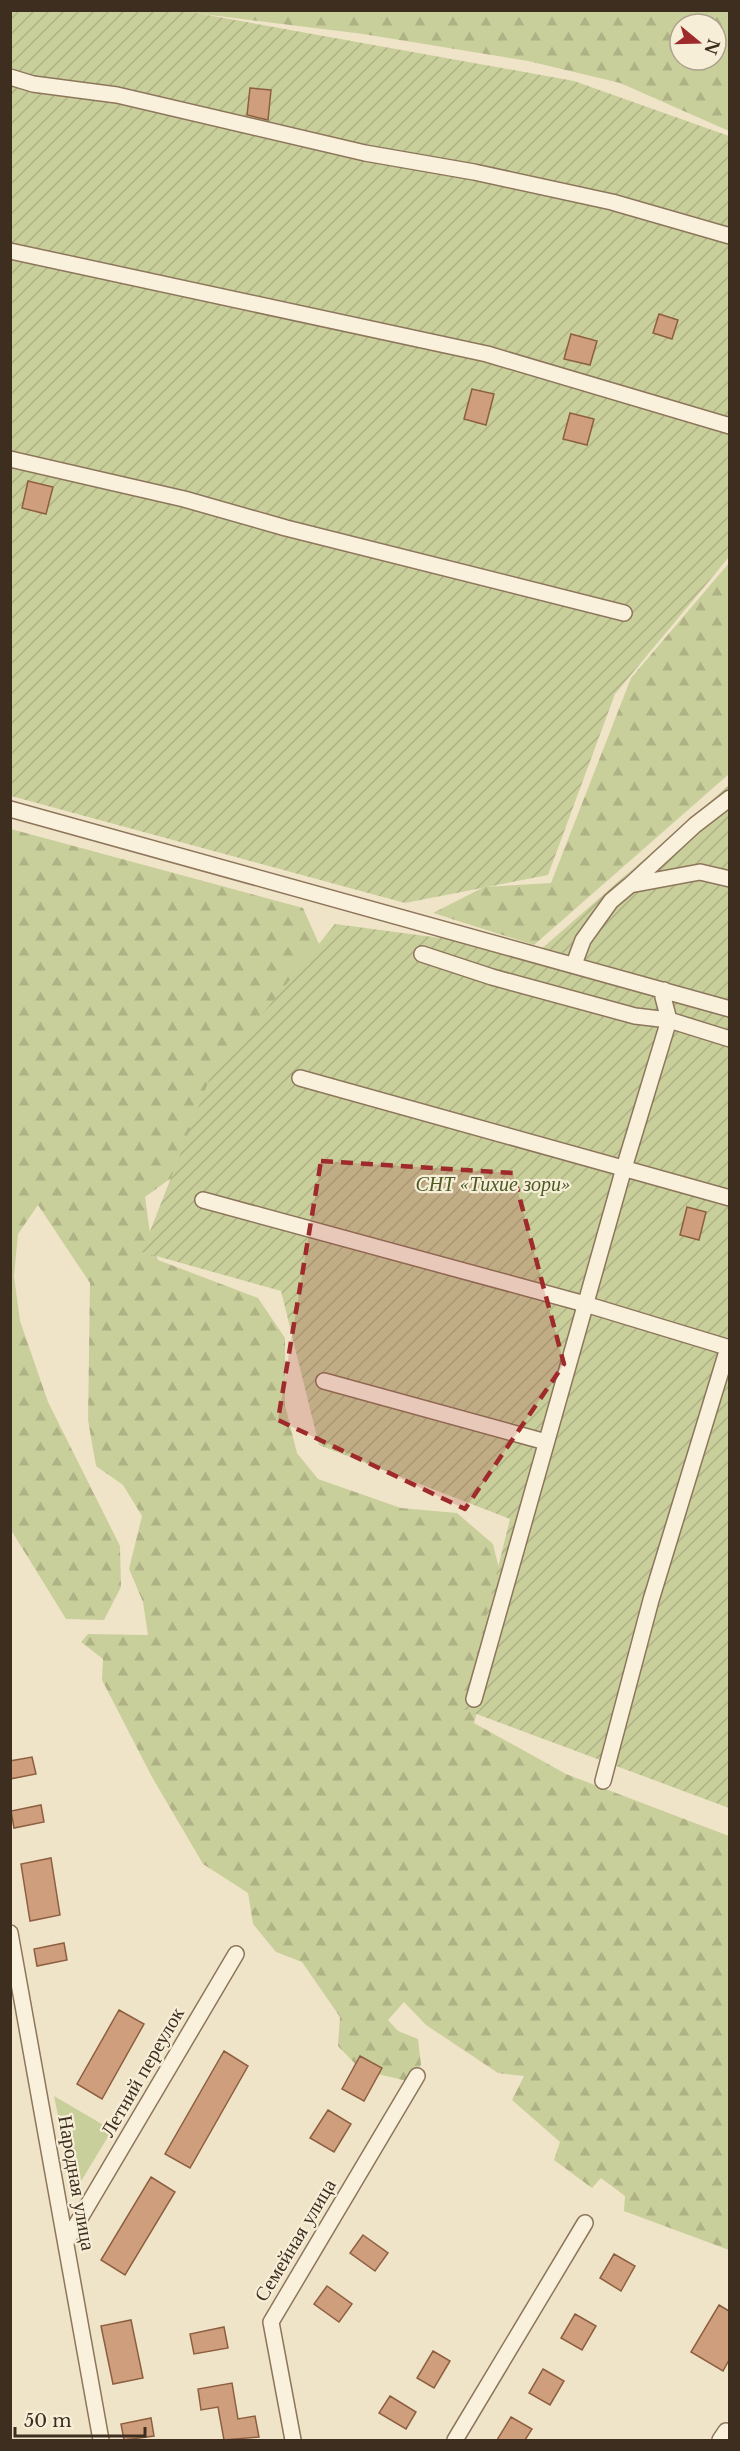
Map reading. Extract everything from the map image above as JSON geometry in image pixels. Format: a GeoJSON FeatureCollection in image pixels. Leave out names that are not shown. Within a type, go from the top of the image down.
{"type":"FeatureCollection","features":[{"type":"Feature","properties":{"kind":"street"},"geometry":{"type":"LineString","coordinates":[[10,77],[33,84],[117,95],[365,153],[497,177],[612,202],[729,236]]}},
{"type":"Feature","properties":{"kind":"street"},"geometry":{"type":"LineString","coordinates":[[10,251],[487,354],[729,426]]}},
{"type":"Feature","properties":{"kind":"street"},"geometry":{"type":"LineString","coordinates":[[10,459],[184,498],[286,528],[624,613]]}},
{"type":"Feature","properties":{"kind":"street"},"geometry":{"type":"LineString","coordinates":[[574,964],[583,940],[611,901],[729,798]]}},
{"type":"Feature","properties":{"kind":"street"},"geometry":{"type":"LineString","coordinates":[[10,809],[424,926],[574,964],[729,1009]]}},
{"type":"Feature","properties":{"kind":"street"},"geometry":{"type":"LineString","coordinates":[[630,885],[700,872],[729,879]]}},
{"type":"Feature","properties":{"kind":"street"},"geometry":{"type":"LineString","coordinates":[[422,954],[492,977],[635,1016],[669,1020],[729,1039]]}},
{"type":"Feature","properties":{"kind":"street"},"geometry":{"type":"LineString","coordinates":[[474,1699],[624,1168],[669,1020],[663,997],[664,990]]}},
{"type":"Feature","properties":{"kind":"street"},"geometry":{"type":"LineString","coordinates":[[300,1078],[729,1198]]}},
{"type":"Feature","properties":{"kind":"street"},"geometry":{"type":"LineString","coordinates":[[203,1200],[585,1304],[729,1348],[651,1600],[603,1781]]}},
{"type":"Feature","properties":{"kind":"street"},"geometry":{"type":"LineString","coordinates":[[324,1381],[546,1442]]}},
{"type":"Feature","properties":{"kind":"street","name":"Народная улица"},"geometry":{"type":"LineString","coordinates":[[10,1933],[101,2440]]}},
{"type":"Feature","properties":{"kind":"street","name":"Летний переулок"},"geometry":{"type":"LineString","coordinates":[[66,2242],[236,1954]]}},
{"type":"Feature","properties":{"kind":"street","name":"Семейная улица"},"geometry":{"type":"LineString","coordinates":[[293,2440],[271,2322],[417,2076]]}},
{"type":"Feature","properties":{"kind":"street"},"geometry":{"type":"LineString","coordinates":[[454,2440],[585,2223]]}},
{"type":"Feature","properties":{"kind":"street"},"geometry":{"type":"LineString","coordinates":[[720,2440],[726,2431],[729,2433]]}},
{"type":"Feature","properties":{"kind":"highlighted area"},"geometry":{"type":"Polygon","coordinates":[[[321,1161],[513,1173],[564,1364],[465,1509],[278,1420],[321,1161]]]}},
{"type":"Feature","properties":{"kind":"green space"},"geometry":{"type":"Polygon","coordinates":[[[10,11],[185,11],[574,81],[729,136],[729,557],[615,694],[548,875],[405,903],[11,796],[10,11]]]}},
{"type":"Feature","properties":{"kind":"green space"},"geometry":{"type":"Polygon","coordinates":[[[179,11],[729,11],[729,131],[620,83],[528,61],[363,34],[179,11]]]}},
{"type":"Feature","properties":{"kind":"green space"},"geometry":{"type":"Polygon","coordinates":[[[729,563],[729,774],[534,945],[433,913],[484,887],[551,883],[631,678],[729,563]]]}},
{"type":"Feature","properties":{"kind":"green space","name":"СНТ «Тихие зори»"},"geometry":{"type":"Polygon","coordinates":[[[729,785],[729,1808],[463,1709],[510,1519],[319,1445],[281,1291],[142,1252],[209,1080],[335,924],[539,951],[729,785]]]}},
{"type":"Feature","properties":{"kind":"green space"},"geometry":{"type":"Polygon","coordinates":[[[11,829],[303,908],[323,953],[189,1165],[145,1197],[151,1241],[158,1260],[258,1298],[285,1338],[285,1405],[297,1453],[318,1479],[401,1508],[457,1513],[493,1544],[506,1597],[474,1723],[566,1774],[729,1836],[729,2250],[624,2211],[625,2196],[601,2178],[592,2188],[554,2160],[560,2142],[512,2100],[524,2076],[498,2073],[426,2025],[404,2002],[388,2020],[398,2031],[418,2039],[421,2065],[407,2081],[361,2070],[338,2046],[340,2017],[302,1962],[276,1952],[253,1924],[248,1893],[203,1864],[152,1777],[102,1680],[103,1659],[81,1642],[88,1634],[148,1635],[143,1602],[129,1569],[142,1516],[123,1485],[96,1466],[88,1420],[90,1283],[38,1205],[18,1234],[14,1276],[20,1321],[48,1402],[120,1546],[121,1587],[104,1620],[66,1619],[11,1530],[11,829]]]}},
{"type":"Feature","properties":{"kind":"green space"},"geometry":{"type":"Polygon","coordinates":[[[54,2096],[112,2130],[74,2193],[54,2096]]]}},
{"type":"Feature","properties":{"kind":"building"},"geometry":{"type":"Polygon","coordinates":[[[250,88],[271,90],[268,120],[247,115],[250,88]]]}},
{"type":"Feature","properties":{"kind":"building"},"geometry":{"type":"Polygon","coordinates":[[[659,314],[678,320],[672,339],[653,333],[659,314]]]}},
{"type":"Feature","properties":{"kind":"building"},"geometry":{"type":"Polygon","coordinates":[[[571,334],[597,341],[590,365],[564,359],[571,334]]]}},
{"type":"Feature","properties":{"kind":"building"},"geometry":{"type":"Polygon","coordinates":[[[472,389],[494,394],[486,425],[464,419],[472,389]]]}},
{"type":"Feature","properties":{"kind":"building"},"geometry":{"type":"Polygon","coordinates":[[[570,413],[594,419],[587,445],[563,439],[570,413]]]}},
{"type":"Feature","properties":{"kind":"building"},"geometry":{"type":"Polygon","coordinates":[[[28,481],[53,487],[46,514],[22,508],[28,481]]]}},
{"type":"Feature","properties":{"kind":"building"},"geometry":{"type":"Polygon","coordinates":[[[687,1207],[706,1212],[699,1240],[680,1235],[687,1207]]]}},
{"type":"Feature","properties":{"kind":"building"},"geometry":{"type":"Polygon","coordinates":[[[32,1757],[36,1774],[10,1779],[10,1761],[32,1757]]]}},
{"type":"Feature","properties":{"kind":"building"},"geometry":{"type":"Polygon","coordinates":[[[41,1805],[44,1822],[14,1828],[11,1811],[41,1805]]]}},
{"type":"Feature","properties":{"kind":"building"},"geometry":{"type":"Polygon","coordinates":[[[51,1858],[60,1915],[30,1921],[21,1864],[51,1858]]]}},
{"type":"Feature","properties":{"kind":"building"},"geometry":{"type":"Polygon","coordinates":[[[64,1943],[67,1960],[37,1966],[34,1949],[64,1943]]]}},
{"type":"Feature","properties":{"kind":"building"},"geometry":{"type":"Polygon","coordinates":[[[119,2010],[144,2024],[102,2099],[77,2084],[119,2010]]]}},
{"type":"Feature","properties":{"kind":"building"},"geometry":{"type":"Polygon","coordinates":[[[224,2051],[248,2066],[190,2168],[165,2154],[224,2051]]]}},
{"type":"Feature","properties":{"kind":"building"},"geometry":{"type":"Polygon","coordinates":[[[360,2056],[382,2068],[364,2101],[342,2089],[360,2056]]]}},
{"type":"Feature","properties":{"kind":"building"},"geometry":{"type":"Polygon","coordinates":[[[328,2110],[351,2124],[334,2152],[310,2138],[328,2110]]]}},
{"type":"Feature","properties":{"kind":"building"},"geometry":{"type":"Polygon","coordinates":[[[151,2177],[175,2192],[125,2275],[101,2260],[151,2177]]]}},
{"type":"Feature","properties":{"kind":"building"},"geometry":{"type":"Polygon","coordinates":[[[363,2235],[388,2253],[375,2271],[350,2253],[363,2235]]]}},
{"type":"Feature","properties":{"kind":"building"},"geometry":{"type":"Polygon","coordinates":[[[614,2254],[635,2266],[621,2291],[600,2278],[614,2254]]]}},
{"type":"Feature","properties":{"kind":"building"},"geometry":{"type":"Polygon","coordinates":[[[327,2286],[352,2304],[339,2322],[314,2304],[327,2286]]]}},
{"type":"Feature","properties":{"kind":"building"},"geometry":{"type":"Polygon","coordinates":[[[719,2305],[729,2311],[729,2360],[723,2371],[691,2352],[719,2305]]]}},
{"type":"Feature","properties":{"kind":"building"},"geometry":{"type":"Polygon","coordinates":[[[575,2314],[596,2326],[582,2350],[561,2338],[575,2314]]]}},
{"type":"Feature","properties":{"kind":"building"},"geometry":{"type":"Polygon","coordinates":[[[131,2320],[143,2378],[113,2384],[101,2326],[131,2320]]]}},
{"type":"Feature","properties":{"kind":"building"},"geometry":{"type":"Polygon","coordinates":[[[224,2327],[228,2348],[194,2354],[190,2334],[224,2327]]]}},
{"type":"Feature","properties":{"kind":"building"},"geometry":{"type":"Polygon","coordinates":[[[433,2351],[450,2361],[434,2388],[417,2378],[433,2351]]]}},
{"type":"Feature","properties":{"kind":"building"},"geometry":{"type":"Polygon","coordinates":[[[543,2369],[564,2381],[550,2405],[529,2393],[543,2369]]]}},
{"type":"Feature","properties":{"kind":"building"},"geometry":{"type":"Polygon","coordinates":[[[232,2383],[238,2419],[255,2416],[259,2437],[224,2440],[218,2407],[201,2410],[198,2389],[232,2383]]]}},
{"type":"Feature","properties":{"kind":"building"},"geometry":{"type":"Polygon","coordinates":[[[390,2396],[416,2412],[406,2429],[379,2413],[390,2396]]]}},
{"type":"Feature","properties":{"kind":"building"},"geometry":{"type":"Polygon","coordinates":[[[511,2417],[532,2429],[525,2440],[497,2440],[511,2417]]]}},
{"type":"Feature","properties":{"kind":"building"},"geometry":{"type":"Polygon","coordinates":[[[151,2418],[154,2436],[124,2440],[121,2424],[151,2418]]]}}]}
